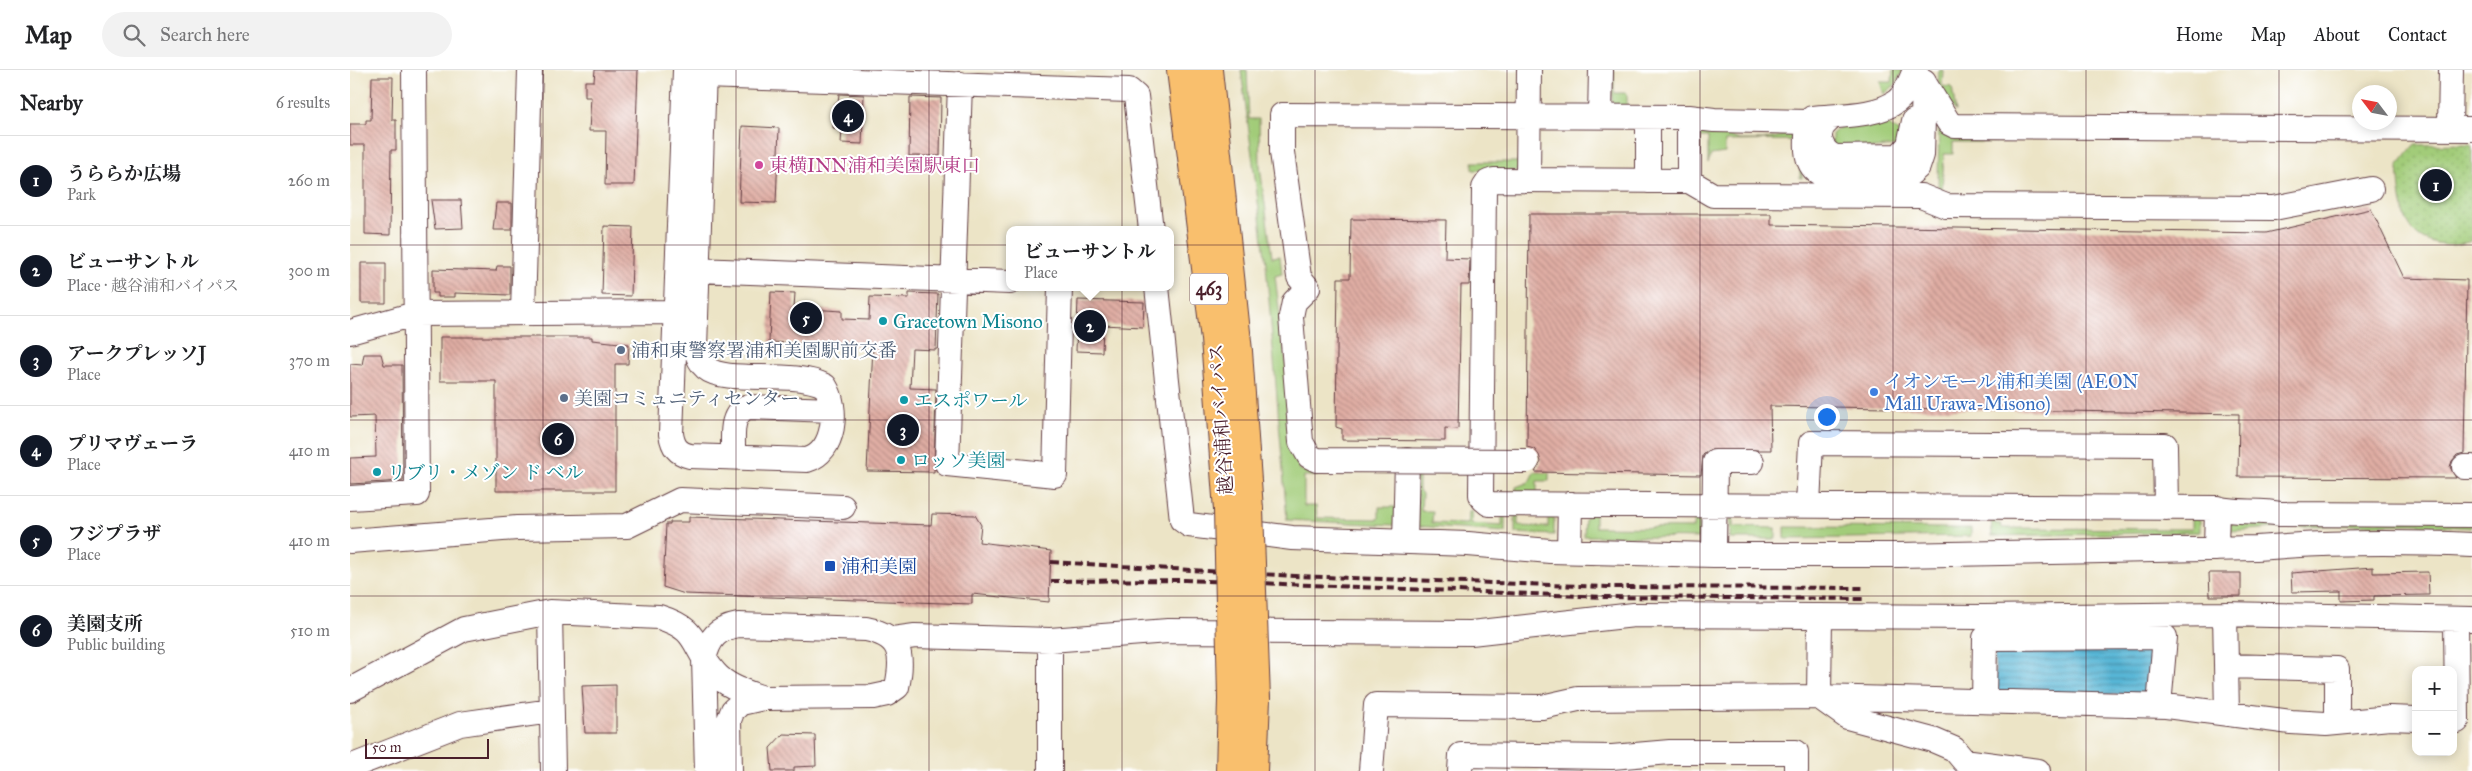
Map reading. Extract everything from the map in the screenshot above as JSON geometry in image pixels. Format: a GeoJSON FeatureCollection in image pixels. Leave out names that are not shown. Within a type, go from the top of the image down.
{"type":"FeatureCollection","features":[{"type":"Feature","properties":{"kind":"highway","name":"越谷浦和バイパス"},"geometry":{"type":"LineString","coordinates":[[1181,70],[1238,510]]}},
{"type":"Feature","properties":{"kind":"highway","name":"越谷浦和バイパス"},"geometry":{"type":"LineString","coordinates":[[1208,70],[1238,351],[1238,510],[1244,699],[1253,771]]}},
{"type":"Feature","properties":{"kind":"highway","name":"越谷浦和バイパス"},"geometry":{"type":"LineString","coordinates":[[1230,771],[1244,699]]}},
{"type":"Feature","properties":{"kind":"street"},"geometry":{"type":"LineString","coordinates":[[350,498],[417,494],[414,70]]}},
{"type":"Feature","properties":{"kind":"street"},"geometry":{"type":"LineString","coordinates":[[523,312],[530,70]]}},
{"type":"Feature","properties":{"kind":"street"},"geometry":{"type":"LineString","coordinates":[[1528,180],[1529,70]]}},
{"type":"Feature","properties":{"kind":"street"},"geometry":{"type":"LineString","coordinates":[[1600,116],[1601,70]]}},
{"type":"Feature","properties":{"kind":"street"},"geometry":{"type":"LineString","coordinates":[[1920,75],[1949,123],[1955,126],[2461,129],[2451,70]]}},
{"type":"Feature","properties":{"kind":"street"},"geometry":{"type":"LineString","coordinates":[[698,72],[1129,90],[1136,96],[1151,226]]}},
{"type":"Feature","properties":{"kind":"street"},"geometry":{"type":"LineString","coordinates":[[698,72],[695,348],[699,360],[707,369],[714,373],[800,378],[815,380],[825,386],[830,392],[832,410],[828,444],[816,458],[807,460],[690,456],[677,450],[671,434],[676,312],[698,72]]}},
{"type":"Feature","properties":{"kind":"street"},"geometry":{"type":"LineString","coordinates":[[1844,115],[1825,124],[1821,130],[1821,144],[1828,154],[1836,157],[1899,156],[1909,146],[1920,75]]}},
{"type":"Feature","properties":{"kind":"street"},"geometry":{"type":"LineString","coordinates":[[1527,461],[1317,460],[1309,456],[1301,442],[1292,317],[1294,302],[1308,288],[1299,277],[1282,152],[1282,114],[1689,117],[1714,120],[1808,122],[1812,118],[1869,112],[1897,101],[1920,75]]}},
{"type":"Feature","properties":{"kind":"street"},"geometry":{"type":"LineString","coordinates":[[1808,122],[1807,157],[1814,170],[1821,174],[1910,174],[1918,167],[1922,155],[1920,75]]}},
{"type":"Feature","properties":{"kind":"street"},"geometry":{"type":"LineString","coordinates":[[960,84],[947,464],[1054,475],[1060,291]]}},
{"type":"Feature","properties":{"kind":"street"},"geometry":{"type":"LineString","coordinates":[[1648,117],[1648,181]]}},
{"type":"Feature","properties":{"kind":"street"},"geometry":{"type":"LineString","coordinates":[[1689,117],[1689,181]]}},
{"type":"Feature","properties":{"kind":"street"},"geometry":{"type":"LineString","coordinates":[[2370,189],[2274,208],[1946,206],[1921,196],[1713,194],[1689,181],[1494,180],[1488,182],[1484,188],[1481,495],[1489,504],[2217,508],[2231,512],[2268,511],[2280,514],[2472,515]]}},
{"type":"Feature","properties":{"kind":"street"},"geometry":{"type":"LineString","coordinates":[[697,270],[1006,282]]}},
{"type":"Feature","properties":{"kind":"street"},"geometry":{"type":"LineString","coordinates":[[1157,291],[1182,520],[1189,525],[1292,538],[1468,544],[1569,551],[1714,555],[1899,555],[2216,549],[2394,541],[2472,545]]}},
{"type":"Feature","properties":{"kind":"street"},"geometry":{"type":"LineString","coordinates":[[350,332],[415,314],[676,312]]}},
{"type":"Feature","properties":{"kind":"street"},"geometry":{"type":"LineString","coordinates":[[673,389],[707,369]]}},
{"type":"Feature","properties":{"kind":"street"},"geometry":{"type":"LineString","coordinates":[[733,458],[734,419],[736,413],[748,406],[832,410]]}},
{"type":"Feature","properties":{"kind":"street"},"geometry":{"type":"LineString","coordinates":[[1808,506],[1811,443],[2165,445],[2166,508]]}},
{"type":"Feature","properties":{"kind":"street"},"geometry":{"type":"LineString","coordinates":[[1405,542],[1407,460]]}},
{"type":"Feature","properties":{"kind":"street"},"geometry":{"type":"LineString","coordinates":[[1714,555],[1715,462],[1752,462]]}},
{"type":"Feature","properties":{"kind":"street"},"geometry":{"type":"LineString","coordinates":[[350,541],[517,528],[627,526],[680,500],[843,507]]}},
{"type":"Feature","properties":{"kind":"street"},"geometry":{"type":"LineString","coordinates":[[1569,551],[1570,504]]}},
{"type":"Feature","properties":{"kind":"street"},"geometry":{"type":"LineString","coordinates":[[2216,549],[2217,508]]}},
{"type":"Feature","properties":{"kind":"street"},"geometry":{"type":"LineString","coordinates":[[550,612],[553,771]]}},
{"type":"Feature","properties":{"kind":"street"},"geometry":{"type":"LineString","coordinates":[[350,690],[464,630],[550,612],[659,616],[684,626],[693,637],[704,658],[725,682],[763,698]]}},
{"type":"Feature","properties":{"kind":"street"},"geometry":{"type":"LineString","coordinates":[[893,639],[915,636],[1050,640],[1168,631],[1471,634],[1634,615],[2225,614],[2464,619],[2461,722]]}},
{"type":"Feature","properties":{"kind":"street"},"geometry":{"type":"LineString","coordinates":[[2225,614],[2227,714]]}},
{"type":"Feature","properties":{"kind":"street"},"geometry":{"type":"LineString","coordinates":[[1819,697],[1820,616]]}},
{"type":"Feature","properties":{"kind":"street"},"geometry":{"type":"LineString","coordinates":[[707,771],[704,658],[708,644],[715,634],[725,628],[738,625],[866,628],[881,632],[893,639],[899,652],[900,670],[897,687],[887,694],[873,697],[763,698],[741,703],[733,710],[728,729],[730,771]]}},
{"type":"Feature","properties":{"kind":"street"},"geometry":{"type":"LineString","coordinates":[[1984,701],[1985,638],[2165,637],[2159,706]]}},
{"type":"Feature","properties":{"kind":"street"},"geometry":{"type":"LineString","coordinates":[[1050,640],[1050,771]]}},
{"type":"Feature","properties":{"kind":"street"},"geometry":{"type":"LineString","coordinates":[[2227,666],[2338,669],[2337,723]]}},
{"type":"Feature","properties":{"kind":"street"},"geometry":{"type":"LineString","coordinates":[[1819,697],[1847,717],[1933,740],[1954,749],[1964,766],[2038,771]]}},
{"type":"Feature","properties":{"kind":"street"},"geometry":{"type":"LineString","coordinates":[[1371,771],[1376,705],[1542,707],[1578,699],[1819,697],[2159,706],[2292,722],[2337,723],[2390,718],[2412,719]]}},
{"type":"Feature","properties":{"kind":"street"},"geometry":{"type":"LineString","coordinates":[[350,767],[460,724],[551,711]]}},
{"type":"Feature","properties":{"kind":"street"},"geometry":{"type":"LineString","coordinates":[[1460,771],[1460,754],[1612,757],[1670,762],[1796,752],[1796,771]]}},
{"type":"Feature","properties":{"kind":"green space"},"geometry":{"type":"Polygon","coordinates":[[[1241,70],[1247,70],[1249,119],[1259,119],[1260,166],[1272,257],[1280,256],[1282,274],[1275,276],[1299,470],[1316,471],[1317,476],[1304,476],[1304,506],[1316,506],[1317,518],[1379,519],[1379,507],[1396,507],[1395,525],[1287,520],[1266,264],[1241,70]]]}},
{"type":"Feature","properties":{"kind":"green space"},"geometry":{"type":"Polygon","coordinates":[[[1612,70],[1614,70],[1614,93],[1627,93],[1627,106],[1612,107],[1612,70]]]}},
{"type":"Feature","properties":{"kind":"green space"},"geometry":{"type":"Polygon","coordinates":[[[1893,70],[1903,70],[1895,85],[1884,94],[1880,82],[1892,82],[1893,70]]]}},
{"type":"Feature","properties":{"kind":"green space"},"geometry":{"type":"Polygon","coordinates":[[[1939,70],[1943,70],[1942,86],[1952,87],[1956,112],[1938,85],[1939,70]]]}},
{"type":"Feature","properties":{"kind":"green space"},"geometry":{"type":"Polygon","coordinates":[[[1939,121],[1968,135],[1970,138],[2007,136],[2007,142],[1953,142],[1953,154],[1944,154],[1942,191],[1938,187],[1939,121]]]}},
{"type":"Feature","properties":{"kind":"green space"},"geometry":{"type":"Polygon","coordinates":[[[1842,125],[1889,125],[1900,133],[1898,146],[1841,151],[1832,144],[1832,134],[1842,125]]]}},
{"type":"Feature","properties":{"kind":"green space"},"geometry":{"type":"Polygon","coordinates":[[[1710,128],[1739,140],[1764,140],[1794,133],[1802,141],[1802,178],[1800,178],[1800,140],[1725,141],[1725,153],[1711,155],[1708,163],[1708,137],[1696,137],[1702,129],[1710,128]]]}},
{"type":"Feature","properties":{"kind":"green space"},"geometry":{"type":"Polygon","coordinates":[[[2469,144],[2472,146],[2472,241],[2448,245],[2430,242],[2419,236],[2411,228],[2405,217],[2400,192],[2398,165],[2414,145],[2469,144]]]}},
{"type":"Feature","properties":{"kind":"green space"},"geometry":{"type":"Polygon","coordinates":[[[1473,162],[1523,162],[1522,171],[1473,170],[1473,162]]]}},
{"type":"Feature","properties":{"kind":"green space"},"geometry":{"type":"Polygon","coordinates":[[[1416,472],[1419,472],[1419,490],[1422,494],[1421,511],[1433,511],[1432,523],[1468,524],[1469,512],[1472,511],[1471,524],[1502,526],[1502,514],[1505,514],[1505,532],[1416,526],[1418,496],[1416,493],[1416,472]]]}},
{"type":"Feature","properties":{"kind":"green space"},"geometry":{"type":"Polygon","coordinates":[[[1534,472],[1549,472],[1549,481],[1537,481],[1537,494],[1516,494],[1516,487],[1529,482],[1534,472]]]}},
{"type":"Feature","properties":{"kind":"green space"},"geometry":{"type":"Polygon","coordinates":[[[1595,512],[1595,527],[1693,528],[1694,513],[1700,519],[1699,538],[1584,536],[1585,518],[1595,512]]]}},
{"type":"Feature","properties":{"kind":"green space"},"geometry":{"type":"Polygon","coordinates":[[[1733,512],[1733,527],[1776,528],[1776,539],[1730,539],[1730,514],[1733,512]]]}},
{"type":"Feature","properties":{"kind":"green space"},"geometry":{"type":"Polygon","coordinates":[[[1515,514],[1518,515],[1518,526],[1548,527],[1548,514],[1552,515],[1554,518],[1554,535],[1515,533],[1515,514]]]}},
{"type":"Feature","properties":{"kind":"green space"},"geometry":{"type":"Polygon","coordinates":[[[1991,514],[1996,514],[1995,524],[2001,524],[2002,528],[2192,529],[2192,514],[2200,520],[2200,532],[1992,536],[1991,514]]]}},
{"type":"Feature","properties":{"kind":"green space"},"geometry":{"type":"Polygon","coordinates":[[[2472,519],[2472,528],[2413,524],[2309,526],[2230,531],[2230,522],[2472,519]]]}},
{"type":"Feature","properties":{"kind":"green space"},"geometry":{"type":"Polygon","coordinates":[[[1785,527],[1971,528],[1971,536],[1785,539],[1785,527]]]}},
{"type":"Feature","properties":{"kind":"water"},"geometry":{"type":"Polygon","coordinates":[[[1994,645],[2158,647],[2153,696],[1996,692],[1994,645]]]}},
{"type":"Feature","properties":{"kind":"building"},"geometry":{"type":"Polygon","coordinates":[[[595,70],[638,70],[634,185],[605,185],[606,131],[589,131],[591,97],[585,97],[585,81],[594,81],[595,70]]]}},
{"type":"Feature","properties":{"kind":"building"},"geometry":{"type":"Polygon","coordinates":[[[372,77],[393,77],[392,120],[396,120],[396,150],[391,150],[390,235],[365,234],[365,145],[350,145],[350,124],[366,124],[366,120],[371,120],[372,77]]]}},
{"type":"Feature","properties":{"kind":"building"},"geometry":{"type":"Polygon","coordinates":[[[839,94],[864,95],[862,144],[841,143],[842,129],[833,128],[834,103],[838,103],[839,94]]]}},
{"type":"Feature","properties":{"kind":"building"},"geometry":{"type":"Polygon","coordinates":[[[910,97],[941,98],[940,156],[909,156],[910,97]]]}},
{"type":"Feature","properties":{"kind":"building","name":"東横INN浦和美園駅東口"},"geometry":{"type":"Polygon","coordinates":[[[742,126],[779,128],[776,203],[739,202],[742,126]]]}},
{"type":"Feature","properties":{"kind":"building"},"geometry":{"type":"Polygon","coordinates":[[[431,200],[461,200],[463,228],[435,229],[431,200]]]}},
{"type":"Feature","properties":{"kind":"building"},"geometry":{"type":"Polygon","coordinates":[[[496,203],[512,203],[512,230],[493,230],[496,203]]]}},
{"type":"Feature","properties":{"kind":"building"},"geometry":{"type":"Polygon","coordinates":[[[2371,209],[2404,278],[2467,280],[2464,453],[2457,455],[2450,467],[2456,478],[2238,477],[2239,414],[1770,406],[1771,450],[1709,450],[1703,455],[1701,475],[1535,472],[1541,462],[1539,455],[1534,449],[1527,447],[1529,214],[1771,214],[1771,225],[2266,233],[2371,209]]]}},
{"type":"Feature","properties":{"kind":"building"},"geometry":{"type":"Polygon","coordinates":[[[1351,219],[1446,220],[1445,258],[1470,259],[1469,285],[1461,285],[1458,429],[1445,428],[1445,441],[1342,440],[1342,429],[1336,427],[1338,278],[1350,278],[1351,219]]]}},
{"type":"Feature","properties":{"kind":"building"},"geometry":{"type":"Polygon","coordinates":[[[604,226],[633,227],[631,296],[602,295],[604,226]]]}},
{"type":"Feature","properties":{"kind":"building"},"geometry":{"type":"Polygon","coordinates":[[[361,263],[386,263],[386,303],[361,303],[361,263]]]}},
{"type":"Feature","properties":{"kind":"building"},"geometry":{"type":"Polygon","coordinates":[[[497,266],[510,266],[510,295],[455,293],[455,297],[438,297],[438,293],[433,293],[433,269],[496,271],[497,266]]]}},
{"type":"Feature","properties":{"kind":"building"},"geometry":{"type":"Polygon","coordinates":[[[771,292],[795,293],[794,308],[842,311],[842,319],[869,320],[870,297],[909,298],[909,293],[938,294],[936,350],[912,349],[910,388],[936,389],[934,472],[867,471],[873,346],[769,342],[771,292]]]}},
{"type":"Feature","properties":{"kind":"building"},"geometry":{"type":"Polygon","coordinates":[[[1078,300],[1144,302],[1143,327],[1103,325],[1102,352],[1076,351],[1078,300]]]}},
{"type":"Feature","properties":{"kind":"building"},"geometry":{"type":"Polygon","coordinates":[[[440,337],[592,337],[592,340],[629,344],[628,364],[615,364],[615,491],[496,491],[496,381],[440,381],[440,337]]]}},
{"type":"Feature","properties":{"kind":"building"},"geometry":{"type":"Polygon","coordinates":[[[364,354],[381,354],[384,365],[402,365],[403,481],[350,484],[350,458],[376,457],[375,416],[350,417],[350,364],[362,365],[364,354]]]}},
{"type":"Feature","properties":{"kind":"building"},"geometry":{"type":"Polygon","coordinates":[[[932,514],[975,515],[981,525],[979,542],[1051,551],[1049,602],[972,594],[972,604],[685,594],[663,587],[666,524],[670,524],[670,522],[689,522],[689,517],[931,525],[932,514]]]}},
{"type":"Feature","properties":{"kind":"building"},"geometry":{"type":"Polygon","coordinates":[[[2373,567],[2373,573],[2428,572],[2429,595],[2374,596],[2374,600],[2341,601],[2341,591],[2292,592],[2291,573],[2373,567]]]}},
{"type":"Feature","properties":{"kind":"building"},"geometry":{"type":"Polygon","coordinates":[[[2209,573],[2241,573],[2241,596],[2210,596],[2209,573]]]}},
{"type":"Feature","properties":{"kind":"building"},"geometry":{"type":"Polygon","coordinates":[[[616,685],[616,733],[585,733],[582,686],[616,685]]]}},
{"type":"Feature","properties":{"kind":"building"},"geometry":{"type":"Polygon","coordinates":[[[783,734],[815,735],[816,766],[794,767],[794,771],[772,771],[770,748],[783,734]]]}},
{"type":"Feature","properties":{"kind":"railway"},"geometry":{"type":"LineString","coordinates":[[1051,562],[1295,576],[1607,587],[1865,588]]}},
{"type":"Feature","properties":{"kind":"railway"},"geometry":{"type":"LineString","coordinates":[[1051,581],[1185,580],[1604,597],[1864,599]]}},
{"type":"Feature","properties":{"kind":"place","name":"プリマヴェーラ"},"geometry":{"type":"Point","coordinates":[848,116]}},
{"type":"Feature","properties":{"kind":"place","name":"東横INN浦和美園駅東口"},"geometry":{"type":"Point","coordinates":[759,165]}},
{"type":"Feature","properties":{"kind":"place","name":"うららか広場"},"geometry":{"type":"Point","coordinates":[2436,185]}},
{"type":"Feature","properties":{"kind":"place","name":"フジプラザ"},"geometry":{"type":"Point","coordinates":[806,318]}},
{"type":"Feature","properties":{"kind":"place","name":"Gracetown Misono"},"geometry":{"type":"Point","coordinates":[883,321]}},
{"type":"Feature","properties":{"kind":"place","name":"ビューサントル"},"geometry":{"type":"Point","coordinates":[1090,326]}},
{"type":"Feature","properties":{"kind":"place","name":"浦和東警察署浦和美園駅前交番"},"geometry":{"type":"Point","coordinates":[621,350]}},
{"type":"Feature","properties":{"kind":"place","name":"イオンモール浦和美園 (AEON Mall Urawa-Misono)"},"geometry":{"type":"Point","coordinates":[1874,392]}},
{"type":"Feature","properties":{"kind":"place","name":"美園コミュニティセンター"},"geometry":{"type":"Point","coordinates":[564,398]}},
{"type":"Feature","properties":{"kind":"place","name":"エスポワール"},"geometry":{"type":"Point","coordinates":[904,400]}},
{"type":"Feature","properties":{"kind":"place","name":"アークプレッソJ"},"geometry":{"type":"Point","coordinates":[903,430]}},
{"type":"Feature","properties":{"kind":"place","name":"美園支所"},"geometry":{"type":"Point","coordinates":[558,439]}},
{"type":"Feature","properties":{"kind":"place","name":"ロッソ美園"},"geometry":{"type":"Point","coordinates":[901,460]}},
{"type":"Feature","properties":{"kind":"place","name":"リブリ・メゾン ド ベル"},"geometry":{"type":"Point","coordinates":[377,472]}},
{"type":"Feature","properties":{"kind":"place","name":"浦和美園"},"geometry":{"type":"Point","coordinates":[830,566]}}]}
